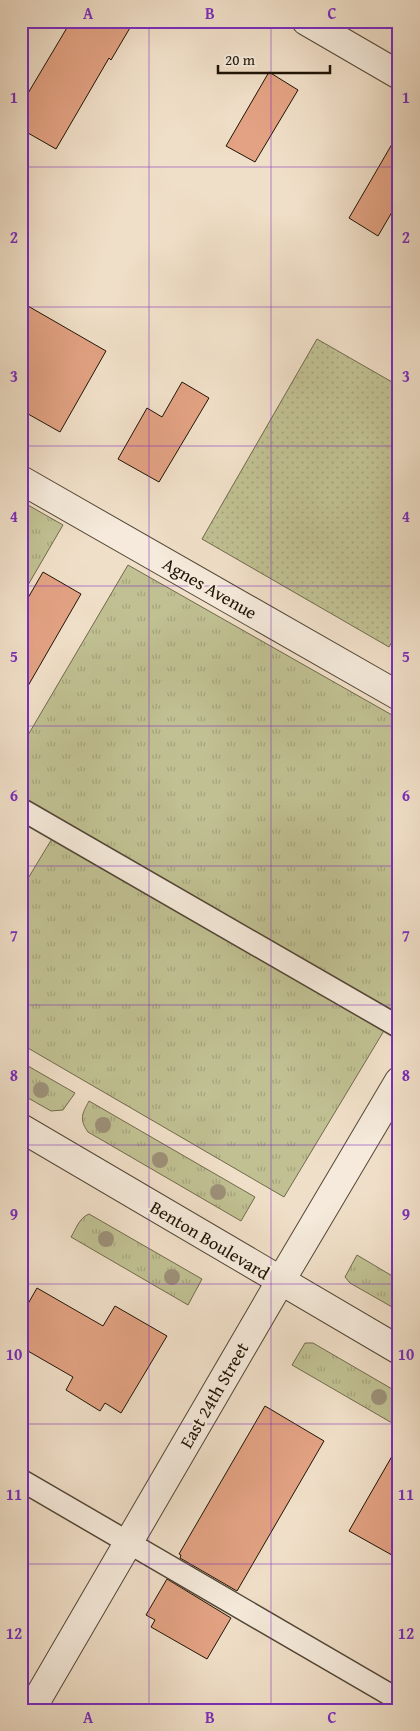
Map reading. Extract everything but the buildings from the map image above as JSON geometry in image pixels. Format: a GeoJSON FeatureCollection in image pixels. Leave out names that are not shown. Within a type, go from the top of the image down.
{"type":"FeatureCollection","features":[{"type":"Feature","properties":{"kind":"street"},"geometry":{"type":"LineString","coordinates":[[306,21],[399,75]]}},
{"type":"Feature","properties":{"kind":"street","name":"Agnes Avenue"},"geometry":{"type":"LineString","coordinates":[[21,480],[399,696]]}},
{"type":"Feature","properties":{"kind":"street","name":"East 24th Street"},"geometry":{"type":"LineString","coordinates":[[31,1710],[399,1081]]}},
{"type":"Feature","properties":{"kind":"street","name":"Benton Boulevard"},"geometry":{"type":"LineString","coordinates":[[21,1128],[280,1282],[399,1350]]}},
{"type":"Feature","properties":{"kind":"lane"},"geometry":{"type":"LineString","coordinates":[[21,809],[399,1027]]}},
{"type":"Feature","properties":{"kind":"lane"},"geometry":{"type":"LineString","coordinates":[[21,1480],[399,1700]]}},
{"type":"Feature","properties":{"kind":"green space"},"geometry":{"type":"Polygon","coordinates":[[[317,339],[399,386],[399,630],[389,647],[202,539],[317,339]]]}},
{"type":"Feature","properties":{"kind":"green space"},"geometry":{"type":"Polygon","coordinates":[[[21,501],[63,525],[21,597],[21,501]]]}},
{"type":"Feature","properties":{"kind":"green space"},"geometry":{"type":"Polygon","coordinates":[[[128,565],[399,719],[399,1017],[21,799],[21,747],[128,565]]]}},
{"type":"Feature","properties":{"kind":"green space"},"geometry":{"type":"Polygon","coordinates":[[[53,837],[385,1029],[284,1197],[21,1044],[21,890],[53,837]]]}},
{"type":"Feature","properties":{"kind":"green space"},"geometry":{"type":"Polygon","coordinates":[[[21,1062],[75,1093],[63,1110],[51,1111],[21,1094],[21,1062]]]}},
{"type":"Feature","properties":{"kind":"green space"},"geometry":{"type":"Polygon","coordinates":[[[89,1101],[255,1197],[241,1221],[88,1132],[83,1124],[82,1117],[89,1101]]]}},
{"type":"Feature","properties":{"kind":"green space"},"geometry":{"type":"Polygon","coordinates":[[[89,1214],[202,1279],[188,1305],[71,1237],[80,1221],[89,1214]]]}},
{"type":"Feature","properties":{"kind":"green space"},"geometry":{"type":"Polygon","coordinates":[[[357,1255],[399,1280],[399,1311],[350,1283],[345,1277],[357,1255]]]}},
{"type":"Feature","properties":{"kind":"green space"},"geometry":{"type":"Polygon","coordinates":[[[305,1343],[313,1343],[399,1393],[399,1427],[292,1365],[305,1343]]]}}]}
